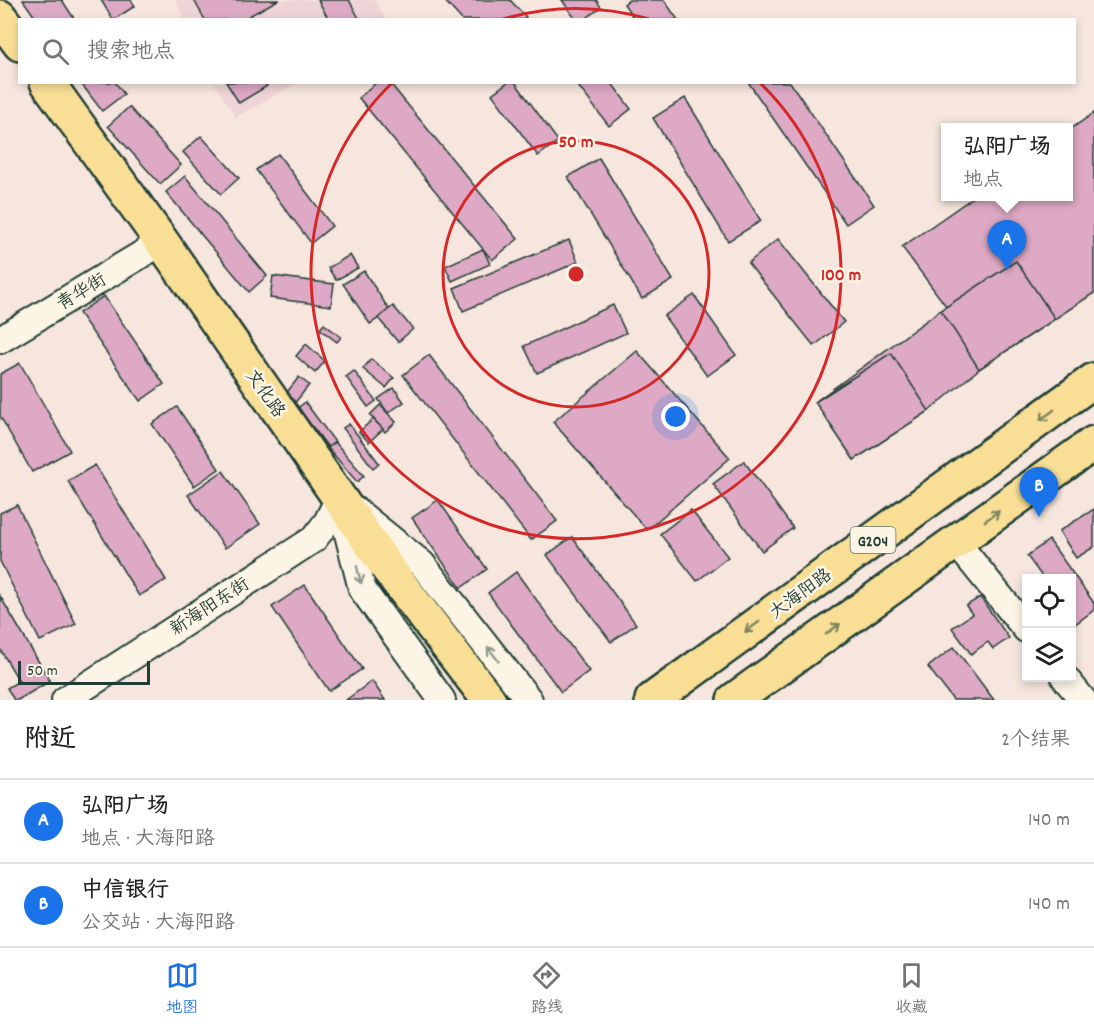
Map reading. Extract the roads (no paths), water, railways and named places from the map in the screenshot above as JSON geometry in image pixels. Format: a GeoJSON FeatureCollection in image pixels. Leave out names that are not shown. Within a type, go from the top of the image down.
{"type":"FeatureCollection","features":[{"type":"Feature","properties":{"kind":"main road"},"geometry":{"type":"LineString","coordinates":[[0,17],[18,41]]}},
{"type":"Feature","properties":{"kind":"main road","name":"文化路"},"geometry":{"type":"LineString","coordinates":[[48,84],[162,242],[390,570],[489,700]]}},
{"type":"Feature","properties":{"kind":"main road","name":"大海阳路"},"geometry":{"type":"LineString","coordinates":[[652,700],[1094,380]]}},
{"type":"Feature","properties":{"kind":"main road","name":"G204"},"geometry":{"type":"LineString","coordinates":[[734,700],[1094,442]]}},
{"type":"Feature","properties":{"kind":"street","name":"青华街"},"geometry":{"type":"LineString","coordinates":[[0,340],[162,242]]}},
{"type":"Feature","properties":{"kind":"street","name":"新海阳东街"},"geometry":{"type":"LineString","coordinates":[[65,700],[314,538],[327,522],[339,498]]}},
{"type":"Feature","properties":{"kind":"street"},"geometry":{"type":"LineString","coordinates":[[339,498],[362,589],[442,700]]}},
{"type":"Feature","properties":{"kind":"street"},"geometry":{"type":"LineString","coordinates":[[339,498],[422,564],[529,700]]}},
{"type":"Feature","properties":{"kind":"street"},"geometry":{"type":"LineString","coordinates":[[956,542],[1025,628]]}},
{"type":"Feature","properties":{"kind":"street"},"geometry":{"type":"LineString","coordinates":[[1068,682],[1083,700]]}},
{"type":"Feature","properties":{"kind":"place","name":"弘阳广场"},"geometry":{"type":"Point","coordinates":[1007,270]}},
{"type":"Feature","properties":{"kind":"place","name":"中信银行"},"geometry":{"type":"Point","coordinates":[1039,517]}}]}
